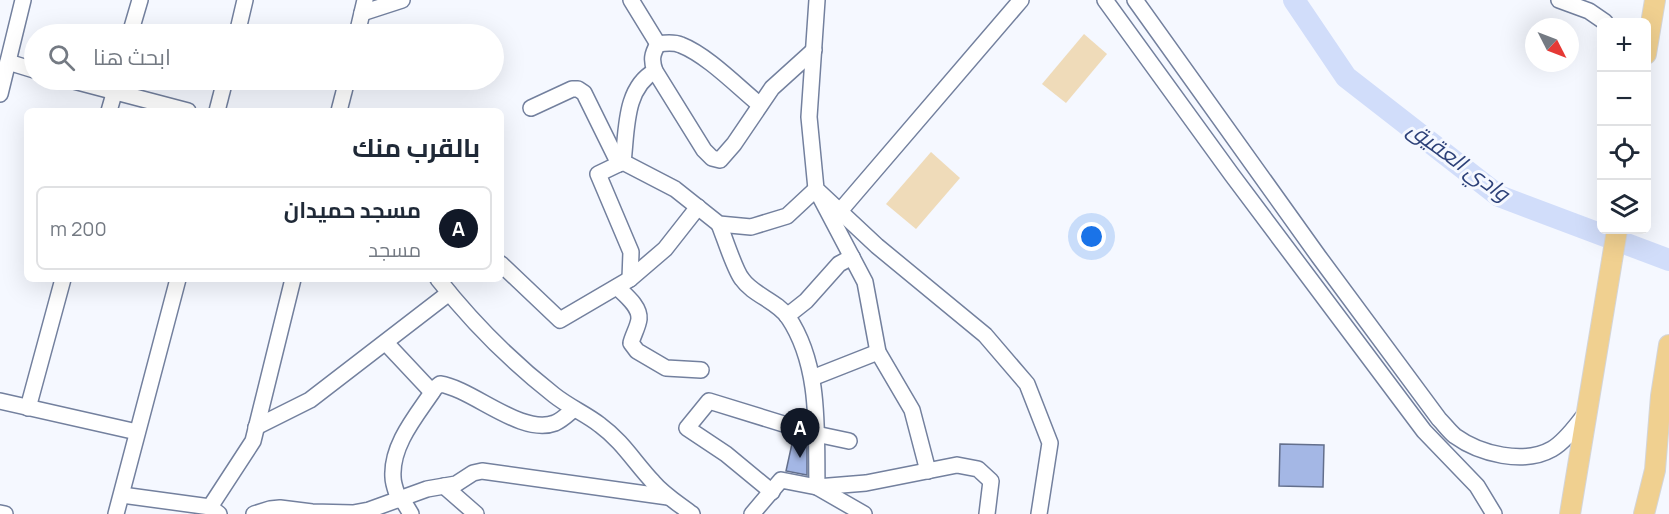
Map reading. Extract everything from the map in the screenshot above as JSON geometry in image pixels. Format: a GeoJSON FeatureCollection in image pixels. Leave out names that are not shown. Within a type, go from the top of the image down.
{"type":"FeatureCollection","features":[{"type":"Feature","properties":{"kind":"main road"},"geometry":{"type":"LineString","coordinates":[[1651,27],[1655,0]]}},
{"type":"Feature","properties":{"kind":"main road"},"geometry":{"type":"LineString","coordinates":[[1570,514],[1616,234]]}},
{"type":"Feature","properties":{"kind":"main road"},"geometry":{"type":"LineString","coordinates":[[1644,514],[1662,472],[1661,396],[1669,345]]}},
{"type":"Feature","properties":{"kind":"street"},"geometry":{"type":"LineString","coordinates":[[0,94],[23,0]]}},
{"type":"Feature","properties":{"kind":"street"},"geometry":{"type":"LineString","coordinates":[[133,24],[140,0]]}},
{"type":"Feature","properties":{"kind":"street"},"geometry":{"type":"LineString","coordinates":[[239,24],[245,0]]}},
{"type":"Feature","properties":{"kind":"street"},"geometry":{"type":"LineString","coordinates":[[360,24],[364,7],[402,0]]}},
{"type":"Feature","properties":{"kind":"street"},"geometry":{"type":"LineString","coordinates":[[631,0],[658,44]]}},
{"type":"Feature","properties":{"kind":"street"},"geometry":{"type":"LineString","coordinates":[[817,0],[809,117],[816,189],[865,282],[878,352],[912,410],[928,471]]}},
{"type":"Feature","properties":{"kind":"street"},"geometry":{"type":"LineString","coordinates":[[840,211],[1021,0]]}},
{"type":"Feature","properties":{"kind":"street"},"geometry":{"type":"LineString","coordinates":[[1105,0],[1232,176],[1424,431],[1477,486],[1494,514]]}},
{"type":"Feature","properties":{"kind":"street"},"geometry":{"type":"LineString","coordinates":[[1135,0],[1326,267],[1439,419],[1455,435],[1470,444],[1509,456],[1534,456],[1553,448],[1587,412]]}},
{"type":"Feature","properties":{"kind":"street"},"geometry":{"type":"LineString","coordinates":[[1559,0],[1588,11],[1599,18]]}},
{"type":"Feature","properties":{"kind":"street"},"geometry":{"type":"LineString","coordinates":[[658,44],[652,53],[655,71],[704,150],[712,158],[720,160],[772,88],[814,50]]}},
{"type":"Feature","properties":{"kind":"street"},"geometry":{"type":"LineString","coordinates":[[658,44],[680,44],[698,54],[760,105]]}},
{"type":"Feature","properties":{"kind":"street"},"geometry":{"type":"LineString","coordinates":[[8,62],[24,67]]}},
{"type":"Feature","properties":{"kind":"street"},"geometry":{"type":"LineString","coordinates":[[621,163],[636,87],[646,76],[655,71]]}},
{"type":"Feature","properties":{"kind":"street"},"geometry":{"type":"LineString","coordinates":[[531,108],[572,89],[578,89],[584,93],[621,163],[675,189],[719,224],[741,279],[787,316],[802,347],[812,378],[817,487]]}},
{"type":"Feature","properties":{"kind":"street"},"geometry":{"type":"LineString","coordinates":[[111,108],[115,90]]}},
{"type":"Feature","properties":{"kind":"street"},"geometry":{"type":"LineString","coordinates":[[128,90],[180,108]]}},
{"type":"Feature","properties":{"kind":"street"},"geometry":{"type":"LineString","coordinates":[[218,108],[222,90]]}},
{"type":"Feature","properties":{"kind":"street"},"geometry":{"type":"LineString","coordinates":[[340,108],[344,90]]}},
{"type":"Feature","properties":{"kind":"street"},"geometry":{"type":"LineString","coordinates":[[621,163],[598,174],[631,252],[630,279]]}},
{"type":"Feature","properties":{"kind":"street"},"geometry":{"type":"LineString","coordinates":[[816,189],[877,246],[985,335],[1026,384],[1050,443],[1039,514]]}},
{"type":"Feature","properties":{"kind":"street"},"geometry":{"type":"LineString","coordinates":[[719,224],[751,227],[787,216],[816,189]]}},
{"type":"Feature","properties":{"kind":"street"},"geometry":{"type":"LineString","coordinates":[[504,267],[560,320],[630,279],[664,249],[698,207]]}},
{"type":"Feature","properties":{"kind":"street"},"geometry":{"type":"LineString","coordinates":[[787,316],[806,301],[839,264],[852,257]]}},
{"type":"Feature","properties":{"kind":"street"},"geometry":{"type":"LineString","coordinates":[[28,408],[62,282]]}},
{"type":"Feature","properties":{"kind":"street"},"geometry":{"type":"LineString","coordinates":[[116,514],[177,282]]}},
{"type":"Feature","properties":{"kind":"street"},"geometry":{"type":"LineString","coordinates":[[122,495],[214,511],[253,441],[292,282]]}},
{"type":"Feature","properties":{"kind":"street"},"geometry":{"type":"LineString","coordinates":[[440,282],[464,313],[485,333],[554,395],[600,425],[620,442],[653,482],[692,514]]}},
{"type":"Feature","properties":{"kind":"street"},"geometry":{"type":"LineString","coordinates":[[617,287],[630,300],[638,314],[639,320],[632,343],[637,351],[666,368],[701,370]]}},
{"type":"Feature","properties":{"kind":"street"},"geometry":{"type":"LineString","coordinates":[[256,427],[310,400],[449,293]]}},
{"type":"Feature","properties":{"kind":"street"},"geometry":{"type":"LineString","coordinates":[[386,343],[432,392]]}},
{"type":"Feature","properties":{"kind":"street"},"geometry":{"type":"LineString","coordinates":[[812,378],[878,352]]}},
{"type":"Feature","properties":{"kind":"street"},"geometry":{"type":"LineString","coordinates":[[411,514],[400,500],[393,477],[396,455],[404,435],[432,392],[440,384],[532,424],[554,423],[574,409]]}},
{"type":"Feature","properties":{"kind":"street"},"geometry":{"type":"LineString","coordinates":[[0,401],[137,432]]}},
{"type":"Feature","properties":{"kind":"street"},"geometry":{"type":"LineString","coordinates":[[772,492],[726,454],[687,428],[709,401],[816,434],[849,441]]}},
{"type":"Feature","properties":{"kind":"street"},"geometry":{"type":"LineString","coordinates":[[752,514],[781,480],[817,487],[866,483],[957,465],[978,469],[991,480],[987,514]]}},
{"type":"Feature","properties":{"kind":"street"},"geometry":{"type":"LineString","coordinates":[[254,514],[280,508],[312,512],[361,513],[427,489],[456,484],[473,473],[482,471],[668,496]]}},
{"type":"Feature","properties":{"kind":"street"},"geometry":{"type":"LineString","coordinates":[[444,486],[476,514]]}},
{"type":"Feature","properties":{"kind":"street"},"geometry":{"type":"LineString","coordinates":[[817,487],[864,514]]}},
{"type":"Feature","properties":{"kind":"street"},"geometry":{"type":"LineString","coordinates":[[0,513],[5,514]]}},
{"type":"Feature","properties":{"kind":"shaded area"},"geometry":{"type":"Polygon","coordinates":[[[1084,34],[1107,54],[1066,103],[1042,84],[1084,34]]]}},
{"type":"Feature","properties":{"kind":"shaded area"},"geometry":{"type":"Polygon","coordinates":[[[931,152],[960,178],[916,229],[886,204],[931,152]]]}},
{"type":"Feature","properties":{"kind":"building"},"geometry":{"type":"Polygon","coordinates":[[[793,439],[807,441],[807,475],[786,471],[793,439]]]}},
{"type":"Feature","properties":{"kind":"building"},"geometry":{"type":"Polygon","coordinates":[[[1280,444],[1324,445],[1323,487],[1279,486],[1280,444]]]}},
{"type":"Feature","properties":{"kind":"waterway","name":"وادي العقيق"},"geometry":{"type":"LineString","coordinates":[[1294,0],[1346,77],[1499,196],[1669,260]]}},
{"type":"Feature","properties":{"kind":"place","name":"مسجد حميدان"},"geometry":{"type":"Point","coordinates":[800,458]}}]}
